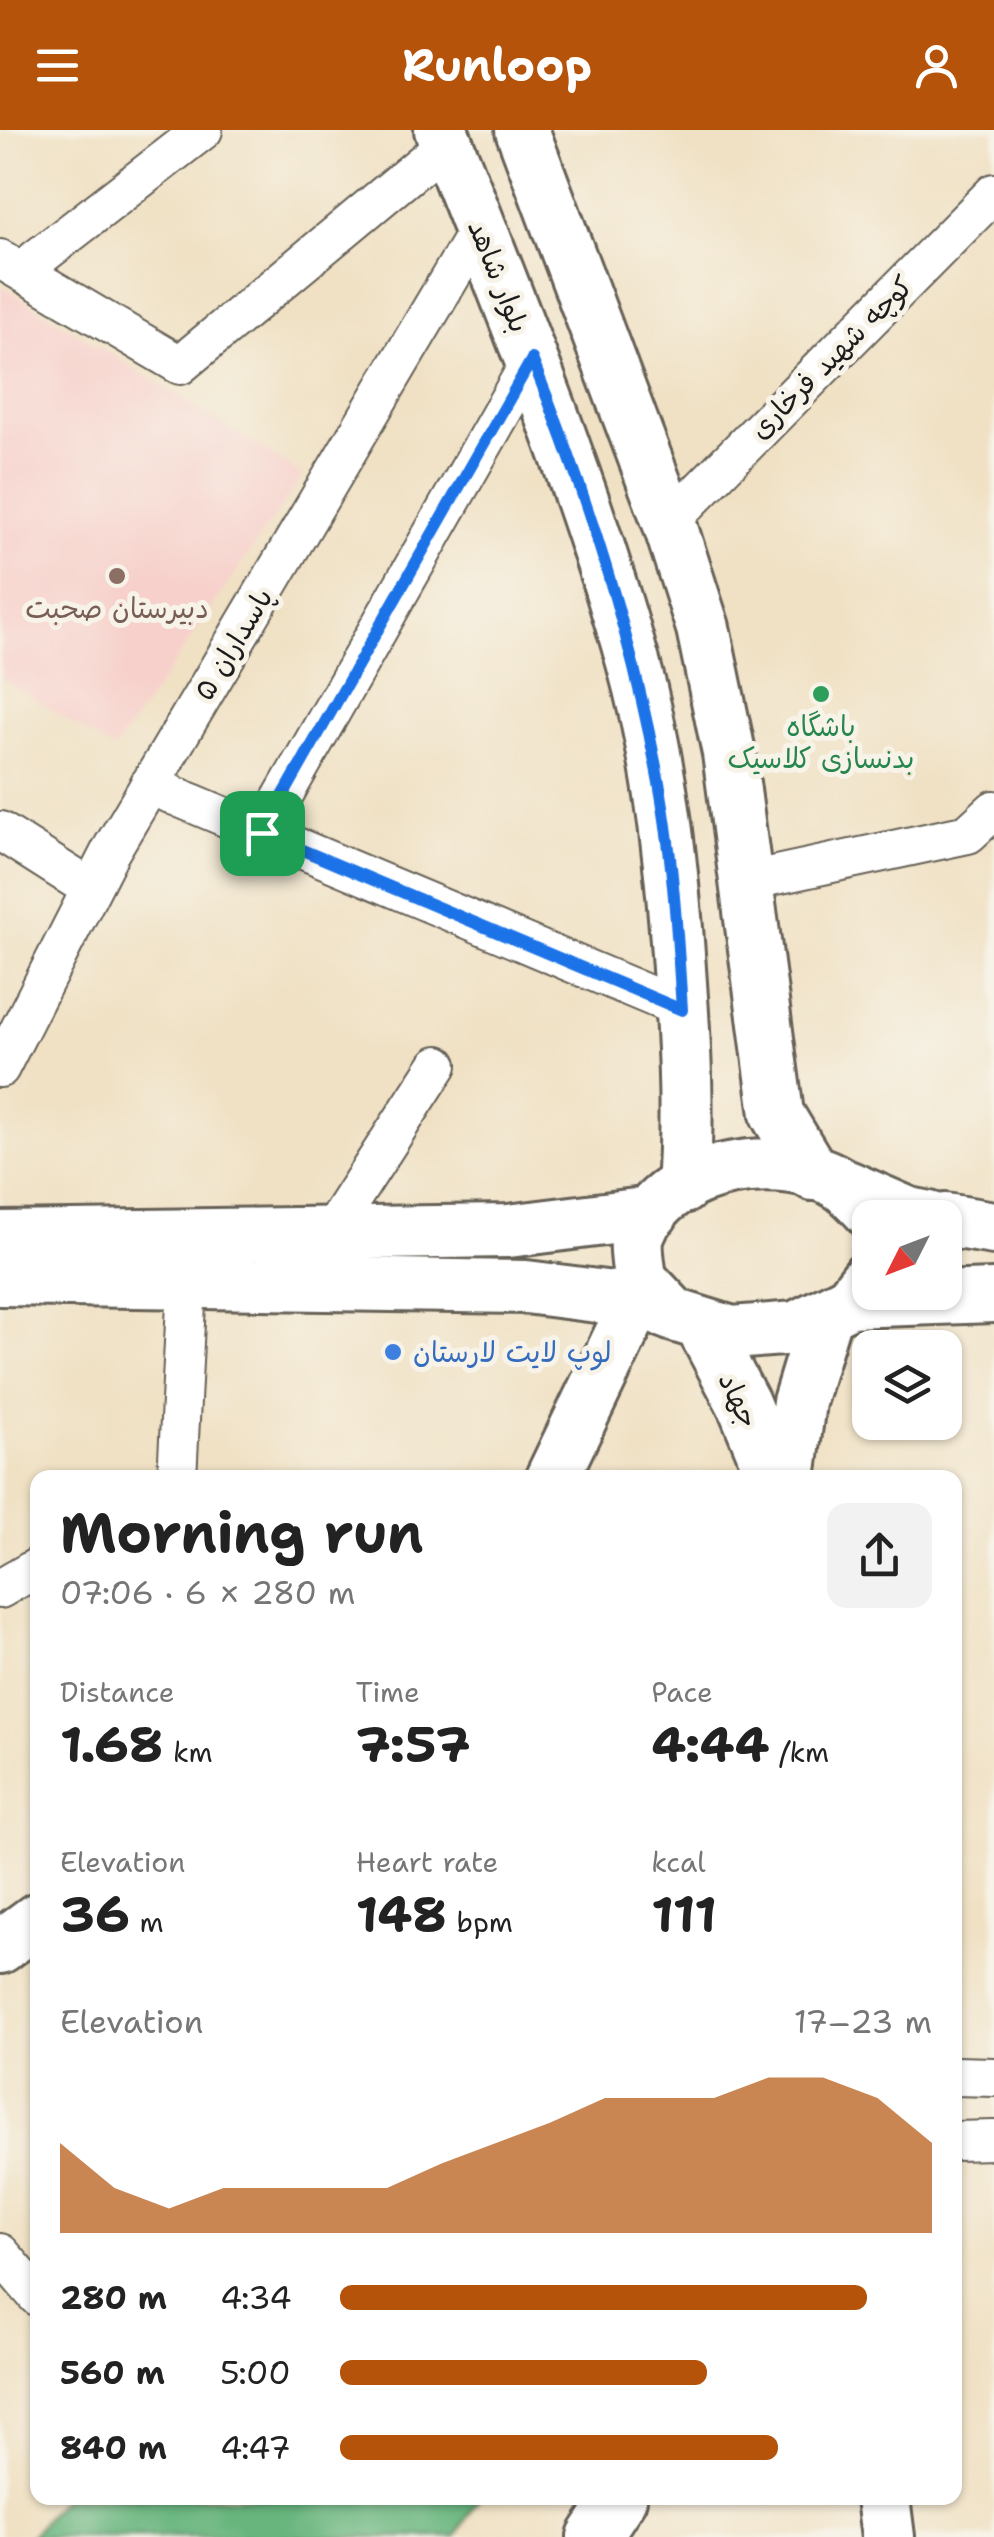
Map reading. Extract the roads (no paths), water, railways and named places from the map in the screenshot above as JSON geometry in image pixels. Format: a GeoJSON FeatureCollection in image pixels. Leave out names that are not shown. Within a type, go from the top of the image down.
{"type":"FeatureCollection","features":[{"type":"Feature","properties":{"kind":"main road"},"geometry":{"type":"LineString","coordinates":[[522,130],[669,522],[703,628],[729,753],[776,1114],[844,1192]]}},
{"type":"Feature","properties":{"kind":"main road","name":"بلوار شاهد"},"geometry":{"type":"LineString","coordinates":[[444,137],[557,421],[634,666],[657,771],[676,913],[688,1116],[668,1200]]}},
{"type":"Feature","properties":{"kind":"main road"},"geometry":{"type":"LineString","coordinates":[[0,1238],[508,1231],[668,1200],[720,1169],[784,1164],[844,1192]]}},
{"type":"Feature","properties":{"kind":"main road","name":"جهاد"},"geometry":{"type":"LineString","coordinates":[[668,1200],[638,1235],[640,1279],[743,1403],[771,1470]]}},
{"type":"Feature","properties":{"kind":"main road"},"geometry":{"type":"LineString","coordinates":[[962,1223],[994,1228]]}},
{"type":"Feature","properties":{"kind":"main road"},"geometry":{"type":"LineString","coordinates":[[0,1280],[526,1286],[671,1313],[732,1332],[796,1328],[849,1297],[994,1296]]}},
{"type":"Feature","properties":{"kind":"main road","name":"جهاد"},"geometry":{"type":"LineString","coordinates":[[790,1470],[799,1402],[849,1297]]}},
{"type":"Feature","properties":{"kind":"main road"},"geometry":{"type":"LineString","coordinates":[[558,1470],[671,1313]]}},
{"type":"Feature","properties":{"kind":"main road"},"geometry":{"type":"LineString","coordinates":[[0,1947],[30,1925]]}},
{"type":"Feature","properties":{"kind":"main road"},"geometry":{"type":"LineString","coordinates":[[884,2505],[888,2537]]}},
{"type":"Feature","properties":{"kind":"street"},"geometry":{"type":"LineString","coordinates":[[202,130],[10,265],[180,365],[444,137]]}},
{"type":"Feature","properties":{"kind":"street","name":"کوچه شهید فرخاری"},"geometry":{"type":"LineString","coordinates":[[669,522],[994,194]]}},
{"type":"Feature","properties":{"kind":"street","name":"پاسداران ۵"},"geometry":{"type":"LineString","coordinates":[[0,1068],[91,889],[149,786],[480,227]]}},
{"type":"Feature","properties":{"kind":"street"},"geometry":{"type":"LineString","coordinates":[[262,833],[532,359]]}},
{"type":"Feature","properties":{"kind":"street"},"geometry":{"type":"LineString","coordinates":[[149,786],[682,1010]]}},
{"type":"Feature","properties":{"kind":"street"},"geometry":{"type":"LineString","coordinates":[[748,881],[968,834],[994,810]]}},
{"type":"Feature","properties":{"kind":"street"},"geometry":{"type":"LineString","coordinates":[[0,830],[91,889]]}},
{"type":"Feature","properties":{"kind":"street"},"geometry":{"type":"LineString","coordinates":[[328,1234],[438,1065]]}},
{"type":"Feature","properties":{"kind":"street"},"geometry":{"type":"LineString","coordinates":[[177,1470],[187,1284]]}},
{"type":"Feature","properties":{"kind":"street"},"geometry":{"type":"LineString","coordinates":[[0,1589],[30,1571]]}},
{"type":"Feature","properties":{"kind":"street"},"geometry":{"type":"LineString","coordinates":[[962,2076],[994,2076]]}},
{"type":"Feature","properties":{"kind":"street"},"geometry":{"type":"LineString","coordinates":[[962,2141],[994,2140]]}},
{"type":"Feature","properties":{"kind":"street"},"geometry":{"type":"LineString","coordinates":[[0,2253],[30,2288]]}},
{"type":"Feature","properties":{"kind":"place","name":"دبیرستان صحبت"},"geometry":{"type":"Point","coordinates":[117,576]}},
{"type":"Feature","properties":{"kind":"place","name":"باشگاه بدنسازی کلاسیک"},"geometry":{"type":"Point","coordinates":[821,694]}},
{"type":"Feature","properties":{"kind":"place","name":"لوپ لایت لارستان"},"geometry":{"type":"Point","coordinates":[393,1352]}}]}
